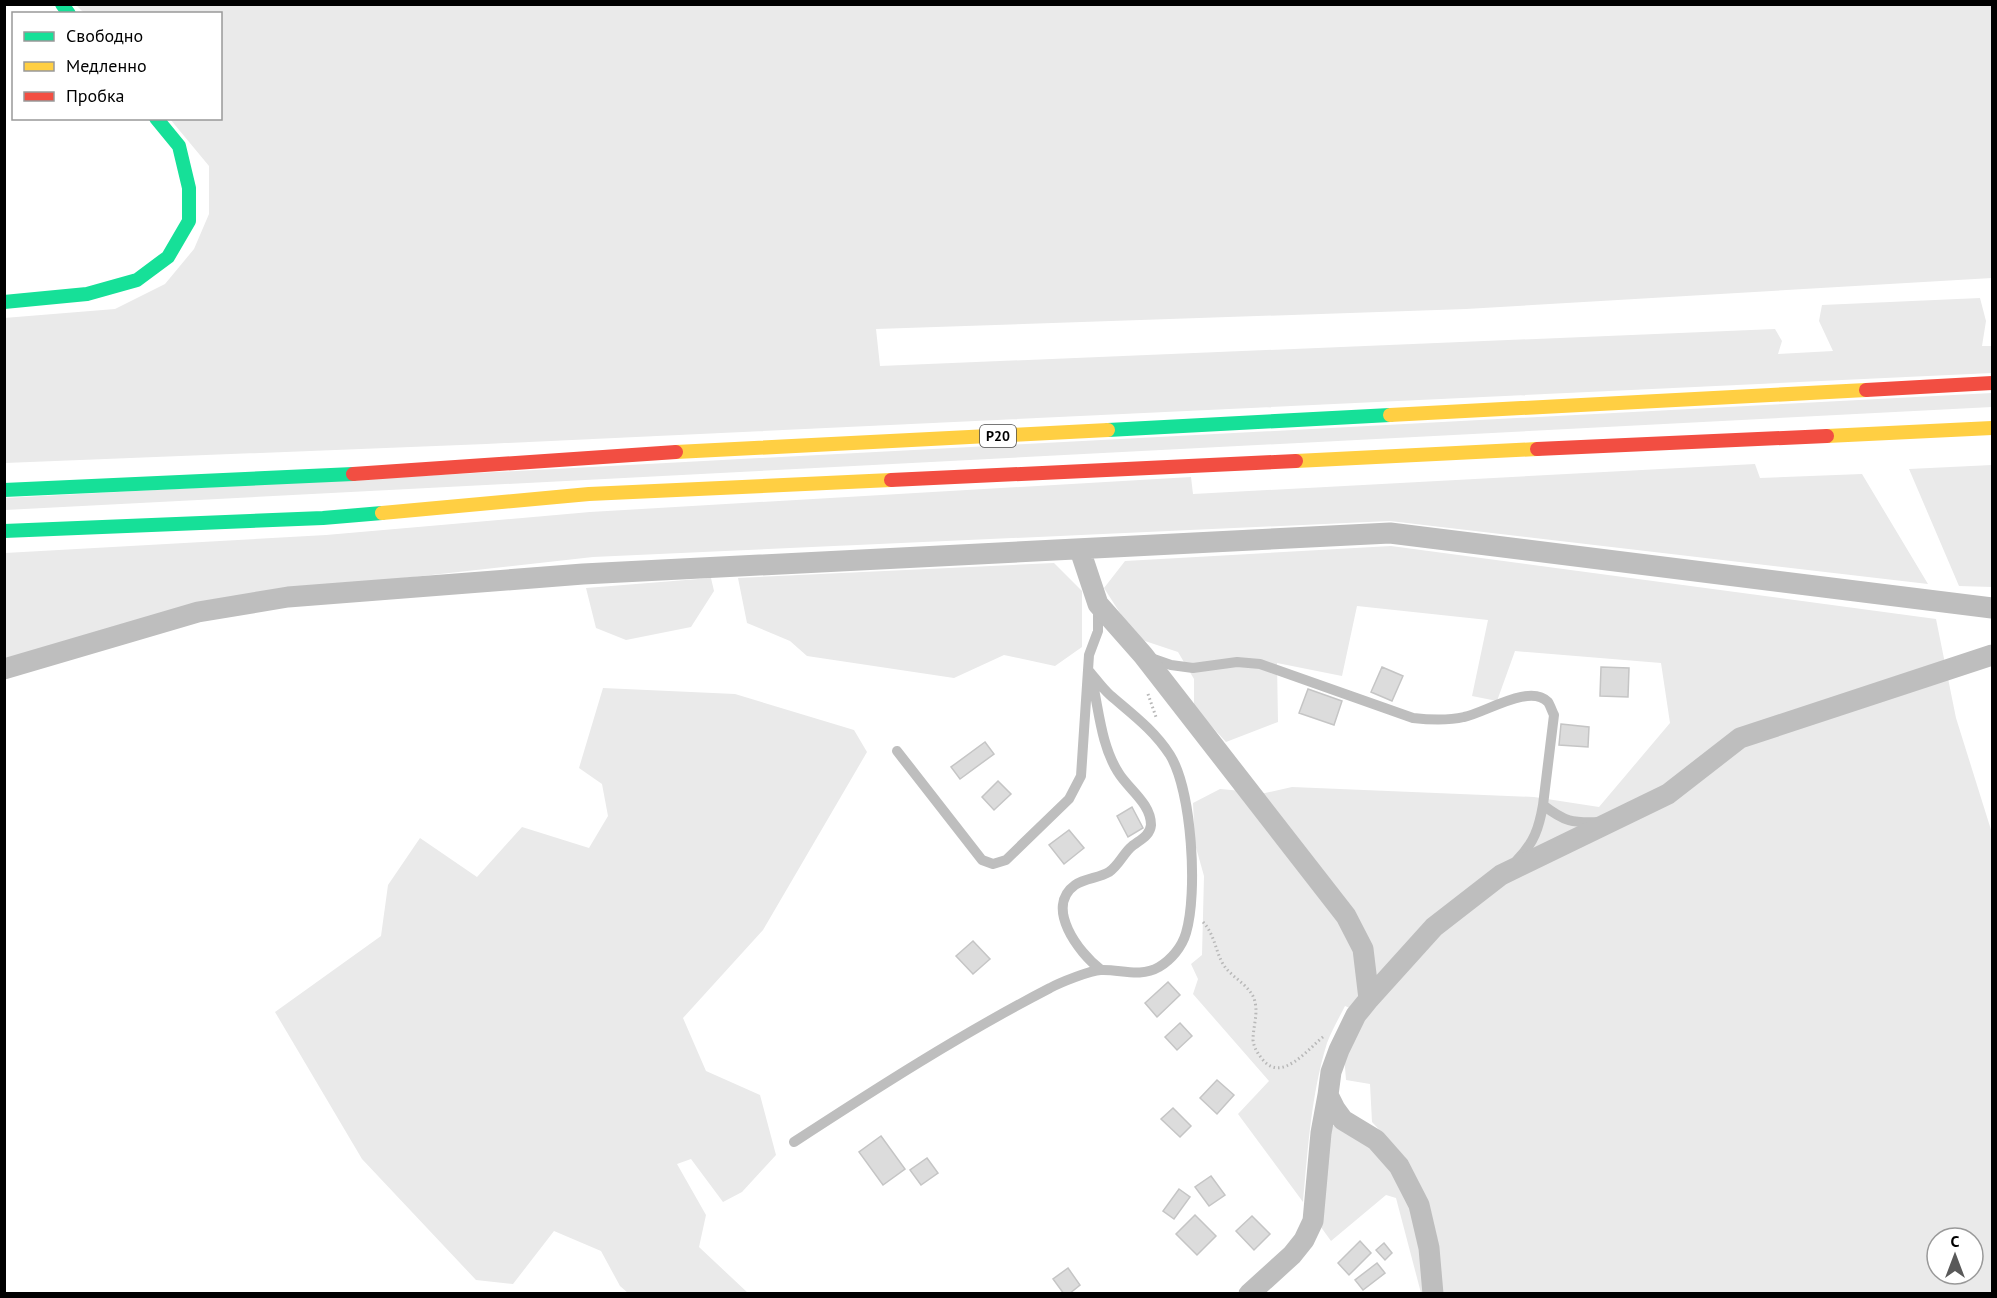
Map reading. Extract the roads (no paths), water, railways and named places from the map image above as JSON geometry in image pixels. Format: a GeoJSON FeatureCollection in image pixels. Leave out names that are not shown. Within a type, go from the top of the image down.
{"type":"FeatureCollection","features":[{"type":"Feature","properties":{"kind":"main road"},"geometry":{"type":"LineString","coordinates":[[4,302],[87,294],[137,280],[168,257],[189,222],[189,188],[179,146],[158,120]]}},
{"type":"Feature","properties":{"kind":"main road","name":"Р20"},"geometry":{"type":"LineString","coordinates":[[4,490],[349,474],[587,457],[1992,383]]}},
{"type":"Feature","properties":{"kind":"main road"},"geometry":{"type":"LineString","coordinates":[[4,531],[323,518],[589,494],[1992,428]]}},
{"type":"Feature","properties":{"kind":"street"},"geometry":{"type":"LineString","coordinates":[[4,669],[198,612],[288,597],[583,574],[1390,533],[1992,608]]}},
{"type":"Feature","properties":{"kind":"street"},"geometry":{"type":"LineString","coordinates":[[1080,550],[1098,604],[1143,655],[1346,916],[1363,949],[1369,999]]}},
{"type":"Feature","properties":{"kind":"street"},"geometry":{"type":"LineString","coordinates":[[1249,1293],[1292,1255],[1304,1240],[1313,1221],[1331,1072],[1356,1015],[1434,927],[1501,875],[1668,794],[1740,738],[1992,655]]}},
{"type":"Feature","properties":{"kind":"street"},"geometry":{"type":"LineString","coordinates":[[1328,1095],[1344,1120],[1376,1140],[1399,1166],[1419,1205],[1429,1248],[1433,1293]]}},
{"type":"Feature","properties":{"kind":"lane"},"geometry":{"type":"LineString","coordinates":[[897,751],[982,860],[993,864],[1006,860],[1069,799],[1081,776],[1089,655],[1098,631],[1098,604]]}},
{"type":"Feature","properties":{"kind":"lane"},"geometry":{"type":"LineString","coordinates":[[1143,655],[1171,665],[1193,668],[1237,662],[1260,664],[1413,718],[1431,721],[1466,717],[1518,698],[1536,696],[1547,702],[1554,715],[1544,805],[1538,831],[1525,852],[1501,875]]}},
{"type":"Feature","properties":{"kind":"lane"},"geometry":{"type":"LineString","coordinates":[[794,1142],[920,1060],[1052,986],[1100,969],[1131,973],[1157,968],[1173,956],[1186,935],[1191,911],[1192,858],[1188,810],[1181,777],[1170,755],[1144,723],[1108,693],[1089,670]]}},
{"type":"Feature","properties":{"kind":"lane"},"geometry":{"type":"LineString","coordinates":[[1089,670],[1108,752],[1118,773],[1136,792],[1150,818],[1151,828],[1146,836],[1129,849],[1120,862],[1107,873],[1074,885],[1064,897],[1062,911],[1065,923],[1088,960],[1100,969]]}},
{"type":"Feature","properties":{"kind":"lane"},"geometry":{"type":"LineString","coordinates":[[1544,805],[1561,819],[1580,822],[1611,821]]}}]}
